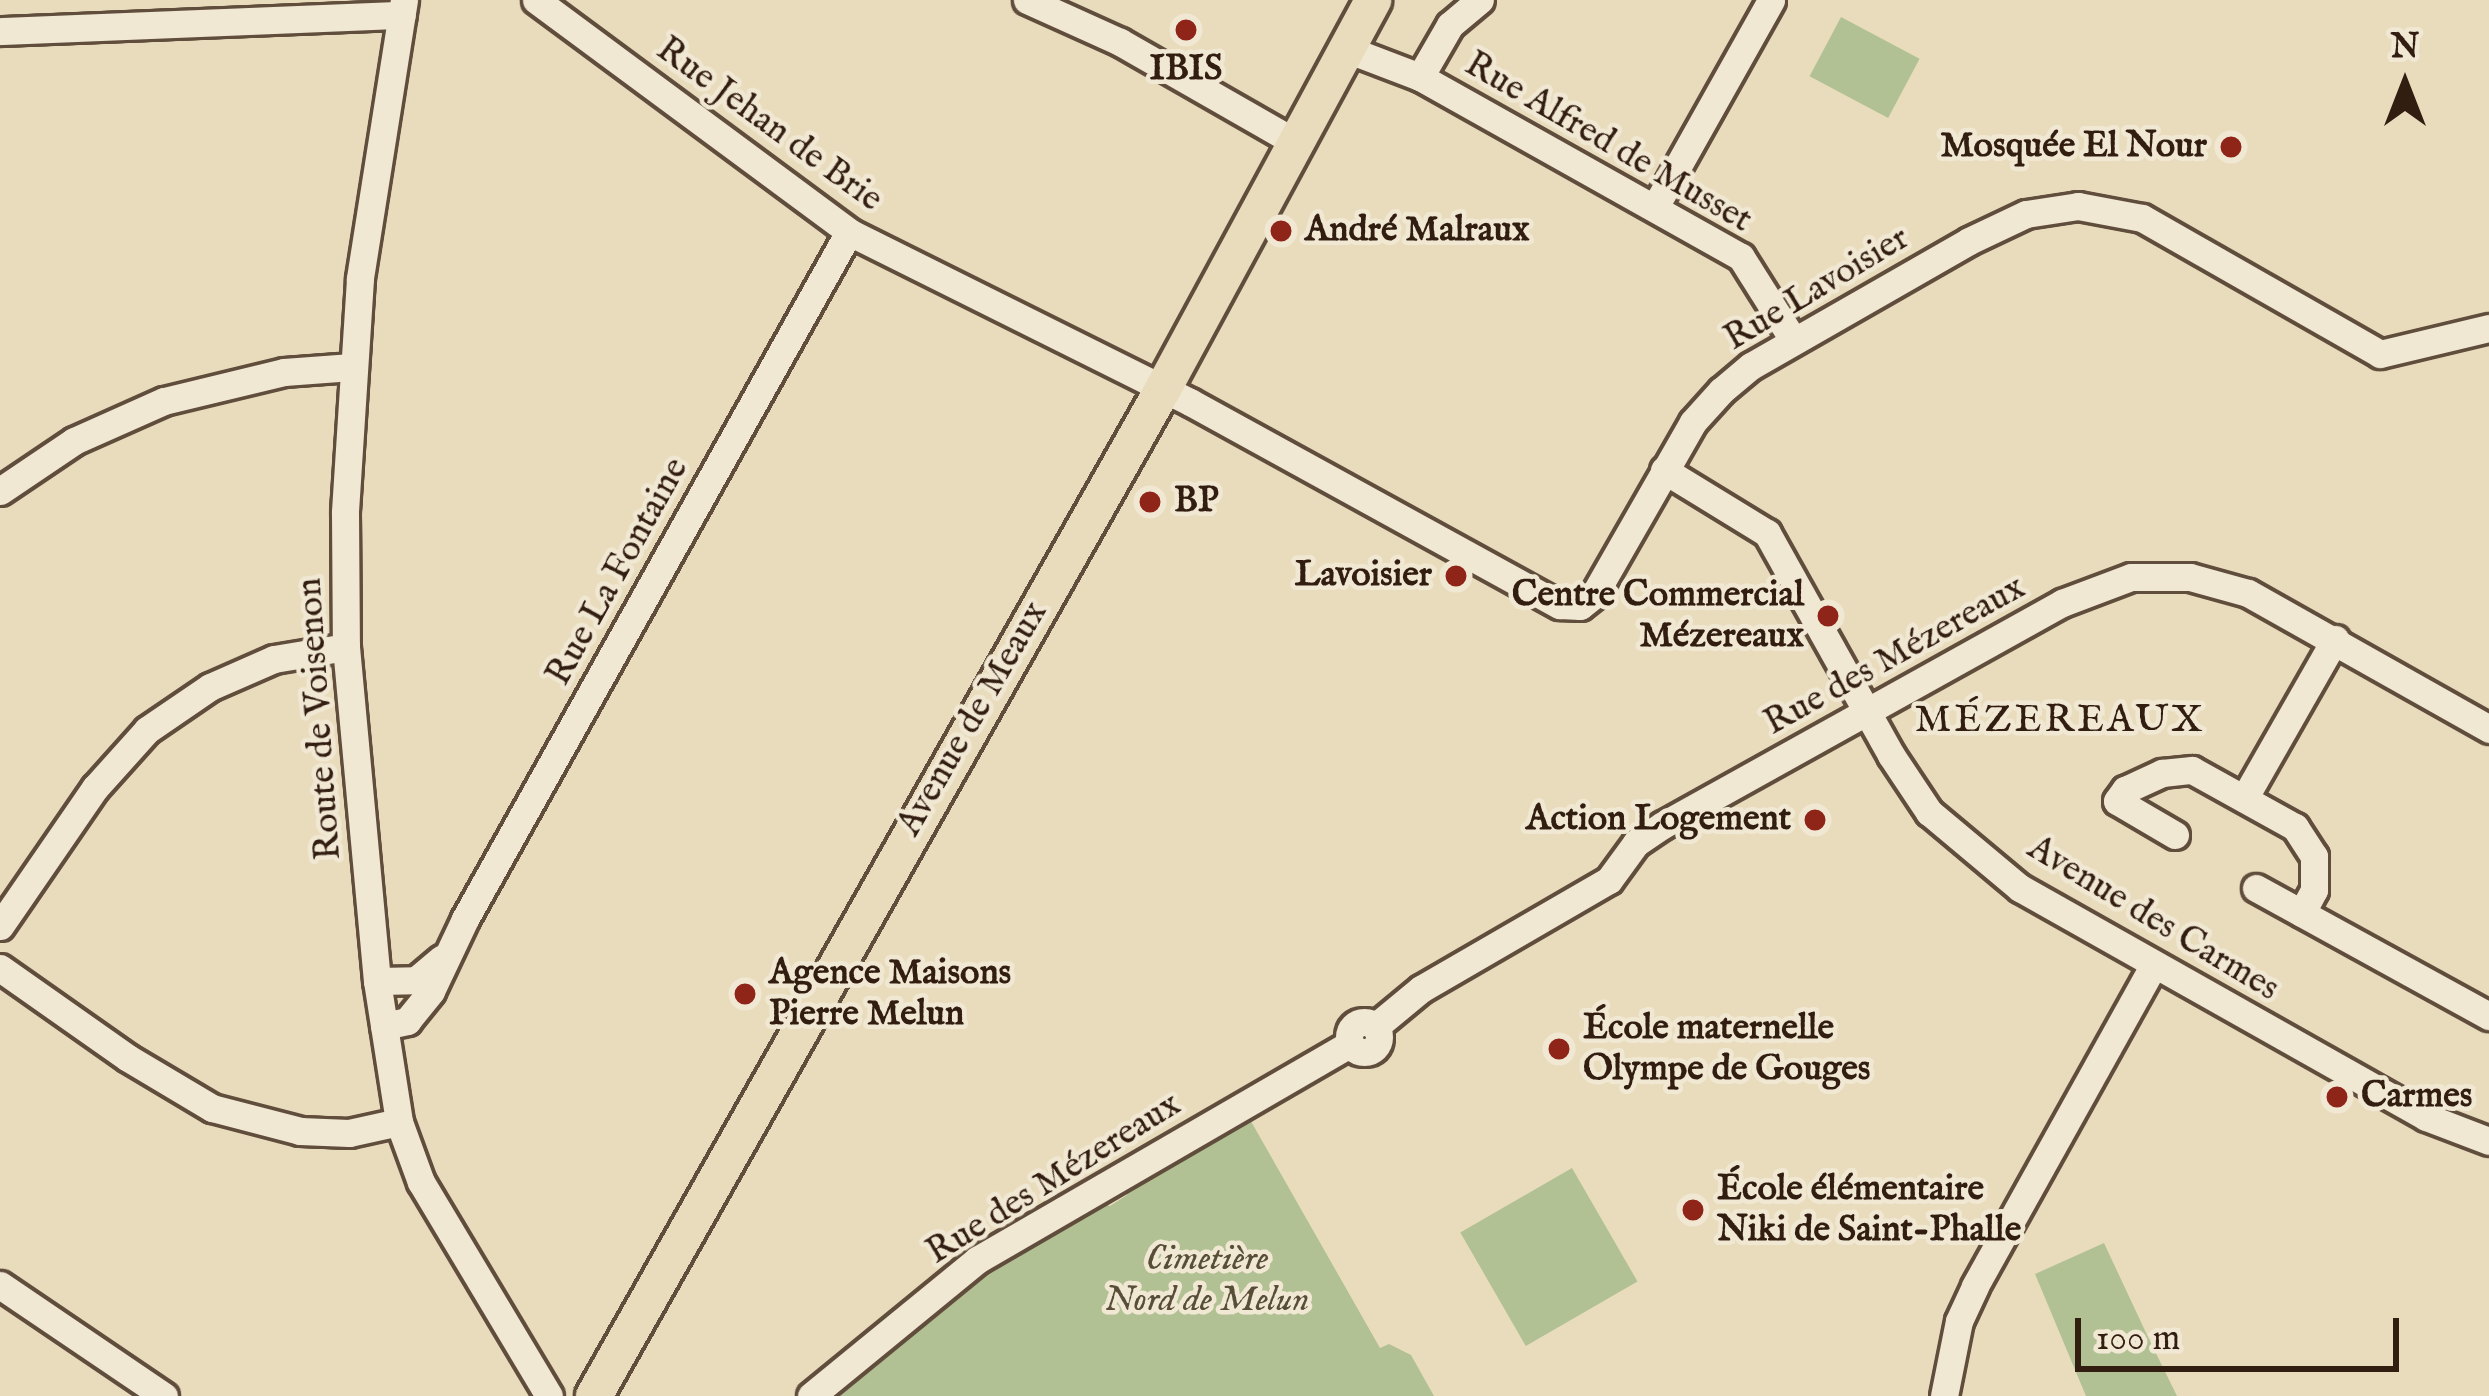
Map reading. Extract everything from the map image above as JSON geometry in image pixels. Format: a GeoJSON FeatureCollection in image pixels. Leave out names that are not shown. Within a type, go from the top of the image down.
{"type":"FeatureCollection","features":[{"type":"Feature","properties":{"kind":"main road","name":"Avenue de Meaux"},"geometry":{"type":"LineString","coordinates":[[594,1396],[1163,389],[1373,0]]}},
{"type":"Feature","properties":{"kind":"street","name":"Rue Jehan de Brie"},"geometry":{"type":"LineString","coordinates":[[536,0],[849,232],[1163,389]]}},
{"type":"Feature","properties":{"kind":"street"},"geometry":{"type":"LineString","coordinates":[[1027,0],[1120,42],[1298,144]]}},
{"type":"Feature","properties":{"kind":"street"},"geometry":{"type":"LineString","coordinates":[[1420,76],[1450,26],[1480,0]]}},
{"type":"Feature","properties":{"kind":"street"},"geometry":{"type":"LineString","coordinates":[[1655,207],[1771,0]]}},
{"type":"Feature","properties":{"kind":"street"},"geometry":{"type":"LineString","coordinates":[[0,31],[403,8]]}},
{"type":"Feature","properties":{"kind":"street","name":"Route de Voisenon"},"geometry":{"type":"LineString","coordinates":[[403,8],[360,279],[345,513],[346,647],[377,981],[399,1122],[421,1182],[549,1396]]}},
{"type":"Feature","properties":{"kind":"street","name":"Rue Alfred de Musset"},"geometry":{"type":"LineString","coordinates":[[1351,46],[1420,76],[1741,257],[1794,341]]}},
{"type":"Feature","properties":{"kind":"street","name":"Rue Lavoisier"},"geometry":{"type":"LineString","coordinates":[[1163,389],[1560,605],[1580,606],[1594,596],[1693,422],[1721,391],[1794,341],[2006,221],[2078,206],[2142,218],[2380,354],[2489,328]]}},
{"type":"Feature","properties":{"kind":"street","name":"Rue La Fontaine"},"geometry":{"type":"LineString","coordinates":[[384,1025],[407,1021],[431,991],[849,232]]}},
{"type":"Feature","properties":{"kind":"street"},"geometry":{"type":"LineString","coordinates":[[0,491],[74,441],[164,401],[284,372],[352,367]]}},
{"type":"Feature","properties":{"kind":"street","name":"Avenue des Carmes"},"geometry":{"type":"LineString","coordinates":[[1664,470],[1767,533],[1929,812],[2020,887],[2426,1118],[2489,1141]]}},
{"type":"Feature","properties":{"kind":"street","name":"Rue des Mézereaux"},"geometry":{"type":"LineString","coordinates":[[811,1396],[977,1260],[1350,1043],[1355,1024],[1375,1027],[1421,989],[1610,880],[1636,842],[1664,824],[2062,603],[2131,577],[2190,577],[2248,593],[2489,729]]}},
{"type":"Feature","properties":{"kind":"street"},"geometry":{"type":"LineString","coordinates":[[2246,797],[2335,639]]}},
{"type":"Feature","properties":{"kind":"street"},"geometry":{"type":"LineString","coordinates":[[0,926],[95,788],[147,730],[210,686],[274,659],[346,647]]}},
{"type":"Feature","properties":{"kind":"street"},"geometry":{"type":"LineString","coordinates":[[2175,835],[2116,801],[2126,790],[2162,772],[2192,770],[2295,827],[2314,856],[2314,890],[2302,914]]}},
{"type":"Feature","properties":{"kind":"street"},"geometry":{"type":"LineString","coordinates":[[2256,888],[2489,1016]]}},
{"type":"Feature","properties":{"kind":"street","name":"Rue La Fontaine"},"geometry":{"type":"LineString","coordinates":[[377,981],[416,980],[452,946]]}},
{"type":"Feature","properties":{"kind":"street"},"geometry":{"type":"LineString","coordinates":[[1944,1396],[1959,1321],[1975,1286],[2154,965]]}},
{"type":"Feature","properties":{"kind":"street"},"geometry":{"type":"LineString","coordinates":[[0,968],[128,1058],[212,1108],[300,1131],[349,1132],[399,1122]]}},
{"type":"Feature","properties":{"kind":"street"},"geometry":{"type":"LineString","coordinates":[[0,1285],[164,1396]]}},
{"type":"Feature","properties":{"kind":"green space"},"geometry":{"type":"Polygon","coordinates":[[[1841,17],[1920,59],[1888,118],[1810,76],[1841,17]]]}},
{"type":"Feature","properties":{"kind":"green space","name":"Cimetière Nord de Melun"},"geometry":{"type":"Polygon","coordinates":[[[1248,1116],[1380,1348],[1389,1344],[1411,1355],[1434,1396],[840,1396],[1023,1245],[1096,1202],[1110,1206],[1127,1195],[1129,1182],[1248,1116]]]}},
{"type":"Feature","properties":{"kind":"green space"},"geometry":{"type":"Polygon","coordinates":[[[1572,1168],[1638,1281],[1526,1346],[1460,1232],[1572,1168]]]}},
{"type":"Feature","properties":{"kind":"green space"},"geometry":{"type":"Polygon","coordinates":[[[2104,1243],[2177,1396],[2086,1396],[2035,1274],[2104,1243]]]}},
{"type":"Feature","properties":{"kind":"place","name":"IBIS"},"geometry":{"type":"Point","coordinates":[1186,30]}},
{"type":"Feature","properties":{"kind":"place","name":"Mosquée El Nour"},"geometry":{"type":"Point","coordinates":[2231,147]}},
{"type":"Feature","properties":{"kind":"place","name":"André Malraux"},"geometry":{"type":"Point","coordinates":[1281,231]}},
{"type":"Feature","properties":{"kind":"place","name":"BP"},"geometry":{"type":"Point","coordinates":[1150,502]}},
{"type":"Feature","properties":{"kind":"place","name":"Lavoisier"},"geometry":{"type":"Point","coordinates":[1456,576]}},
{"type":"Feature","properties":{"kind":"place","name":"Centre Commercial Mézereaux"},"geometry":{"type":"Point","coordinates":[1828,616]}},
{"type":"Feature","properties":{"kind":"place","name":"Action Logement"},"geometry":{"type":"Point","coordinates":[1815,820]}},
{"type":"Feature","properties":{"kind":"place","name":"Agence Maisons Pierre Melun"},"geometry":{"type":"Point","coordinates":[745,994]}},
{"type":"Feature","properties":{"kind":"place","name":"École maternelle Olympe de Gouges"},"geometry":{"type":"Point","coordinates":[1559,1049]}},
{"type":"Feature","properties":{"kind":"place","name":"Carmes"},"geometry":{"type":"Point","coordinates":[2337,1097]}},
{"type":"Feature","properties":{"kind":"place","name":"École élémentaire Niki de Saint-Phalle"},"geometry":{"type":"Point","coordinates":[1693,1210]}},
{"type":"Feature","properties":{"kind":"district","name":"MÉZEREAUX"},"geometry":{"type":"Point","coordinates":[2060,721]}}]}
